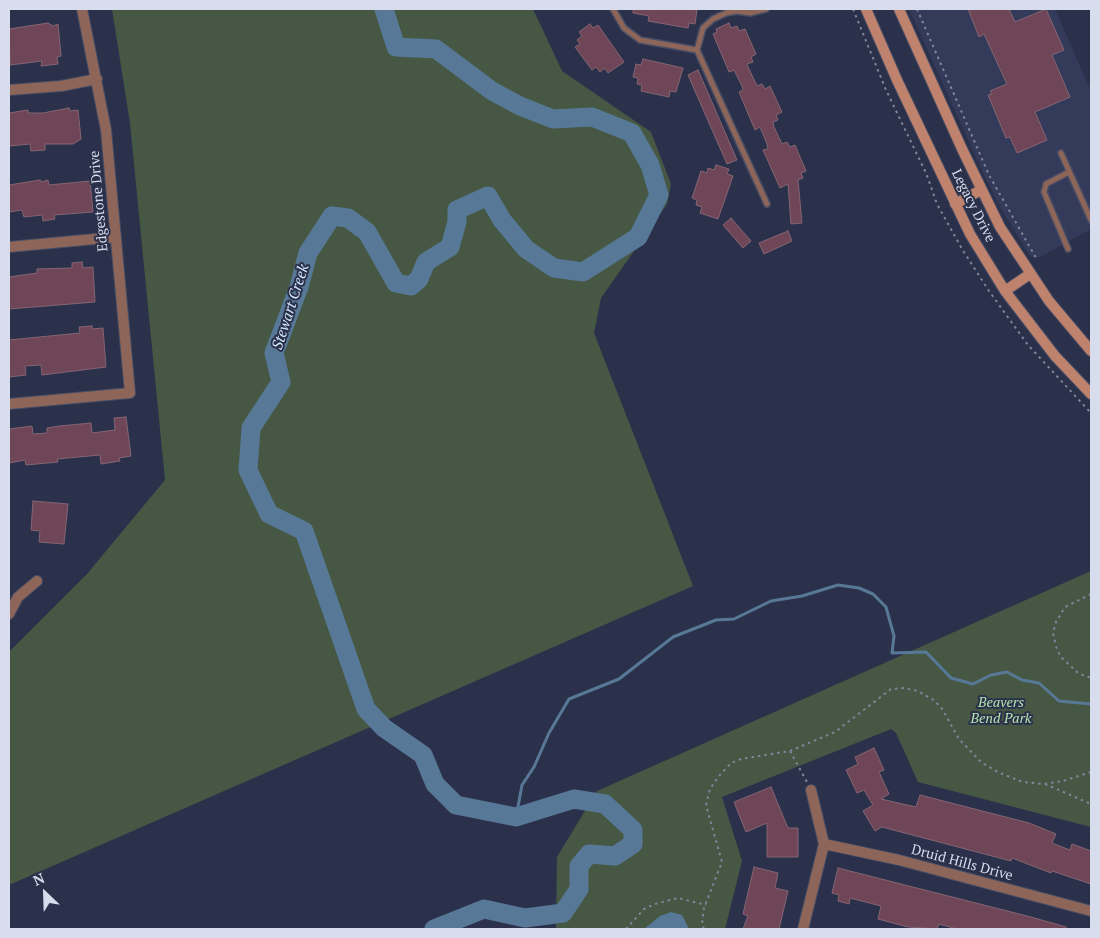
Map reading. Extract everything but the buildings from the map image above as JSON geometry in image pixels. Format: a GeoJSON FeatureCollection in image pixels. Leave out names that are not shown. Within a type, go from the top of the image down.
{"type":"FeatureCollection","features":[{"type":"Feature","properties":{"kind":"main road","name":"Legacy Drive"},"geometry":{"type":"LineString","coordinates":[[866,9],[954,204],[1005,291],[1054,356],[1091,394]]}},
{"type":"Feature","properties":{"kind":"main road","name":"Legacy Drive"},"geometry":{"type":"LineString","coordinates":[[899,9],[981,190],[1030,274],[1054,308],[1091,351]]}},
{"type":"Feature","properties":{"kind":"main road"},"geometry":{"type":"LineString","coordinates":[[954,204],[981,190]]}},
{"type":"Feature","properties":{"kind":"main road"},"geometry":{"type":"LineString","coordinates":[[1005,291],[1030,274]]}},
{"type":"Feature","properties":{"kind":"street","name":"Edgestone Drive"},"geometry":{"type":"LineString","coordinates":[[9,404],[130,393],[106,130],[82,9]]}},
{"type":"Feature","properties":{"kind":"street"},"geometry":{"type":"LineString","coordinates":[[9,90],[64,85],[97,78]]}},
{"type":"Feature","properties":{"kind":"street"},"geometry":{"type":"LineString","coordinates":[[9,247],[116,238]]}},
{"type":"Feature","properties":{"kind":"street"},"geometry":{"type":"LineString","coordinates":[[9,614],[18,597],[37,581]]}},
{"type":"Feature","properties":{"kind":"street"},"geometry":{"type":"LineString","coordinates":[[803,929],[824,844],[810,790]]}},
{"type":"Feature","properties":{"kind":"street","name":"Druid Hills Drive"},"geometry":{"type":"LineString","coordinates":[[824,844],[899,860],[1091,911]]}},
{"type":"Feature","properties":{"kind":"lane"},"geometry":{"type":"LineString","coordinates":[[613,9],[624,28],[640,40],[697,50]]}},
{"type":"Feature","properties":{"kind":"lane"},"geometry":{"type":"LineString","coordinates":[[766,9],[750,13],[726,13],[713,19],[703,28],[697,50],[767,204]]}},
{"type":"Feature","properties":{"kind":"lane"},"geometry":{"type":"LineString","coordinates":[[1060,153],[1091,220]]}},
{"type":"Feature","properties":{"kind":"lane"},"geometry":{"type":"LineString","coordinates":[[1068,249],[1044,192],[1046,184],[1069,172]]}},
{"type":"Feature","properties":{"kind":"path"},"geometry":{"type":"LineString","coordinates":[[917,9],[989,175],[1036,258]]}},
{"type":"Feature","properties":{"kind":"path"},"geometry":{"type":"LineString","coordinates":[[1091,594],[1065,607],[1056,622],[1053,633],[1057,650],[1062,658],[1078,673],[1091,678]]}},
{"type":"Feature","properties":{"kind":"path"},"geometry":{"type":"LineString","coordinates":[[704,929],[702,924],[706,905],[722,862],[716,836],[708,818],[706,805],[710,789],[731,763],[740,759],[790,751],[836,732],[891,690],[904,688],[918,691],[941,707],[959,739],[982,763],[1023,782],[1044,784],[1063,782],[1091,772]]}},
{"type":"Feature","properties":{"kind":"path"},"geometry":{"type":"LineString","coordinates":[[790,751],[810,790]]}},
{"type":"Feature","properties":{"kind":"path"},"geometry":{"type":"LineString","coordinates":[[1044,784],[1091,804]]}},
{"type":"Feature","properties":{"kind":"path"},"geometry":{"type":"LineString","coordinates":[[626,929],[644,909],[655,904],[678,898],[706,905]]}},
{"type":"Feature","properties":{"kind":"shaded area"},"geometry":{"type":"Polygon","coordinates":[[[909,9],[1055,9],[1091,91],[1091,229],[1040,257],[1031,257],[1001,209],[984,175],[909,9]]]}},
{"type":"Feature","properties":{"kind":"shaded area"},"geometry":{"type":"Polygon","coordinates":[[[671,912],[682,915],[689,929],[644,929],[660,916],[671,912]]]}},
{"type":"Feature","properties":{"kind":"green space"},"geometry":{"type":"Polygon","coordinates":[[[112,9],[533,9],[562,71],[651,132],[671,184],[667,204],[601,298],[594,333],[693,586],[9,885],[9,652],[87,574],[165,480],[130,123],[112,9]]]}},
{"type":"Feature","properties":{"kind":"green space","name":"Beavers Bend Park"},"geometry":{"type":"Polygon","coordinates":[[[1091,571],[1091,827],[918,782],[896,733],[891,729],[722,797],[742,861],[725,929],[556,929],[557,857],[597,791],[1091,571]]]}},
{"type":"Feature","properties":{"kind":"waterway","name":"Stewart Creek"},"geometry":{"type":"LineString","coordinates":[[384,9],[396,47],[436,49],[492,91],[520,106],[553,119],[592,117],[632,133],[650,165],[659,195],[638,237],[583,272],[554,268],[526,249],[502,220],[488,196],[457,210],[457,222],[450,247],[426,262],[419,279],[411,286],[396,283],[367,232],[348,218],[332,216],[308,253],[299,287],[274,353],[281,382],[251,428],[248,470],[269,514],[304,531],[366,709],[384,728],[423,755],[435,784],[456,805],[516,817],[574,799],[605,804],[633,830],[633,844],[615,856],[589,854],[579,866],[579,889],[563,913],[525,918],[484,909],[434,929]]}},
{"type":"Feature","properties":{"kind":"waterway"},"geometry":{"type":"LineString","coordinates":[[516,817],[522,785],[534,767],[549,733],[569,699],[619,679],[673,637],[716,620],[734,619],[771,601],[802,596],[838,585],[859,588],[873,594],[886,607],[894,636],[892,653],[926,652],[951,678],[973,684],[991,675],[1007,672],[1022,680],[1039,683],[1059,701],[1091,704]]}}]}
